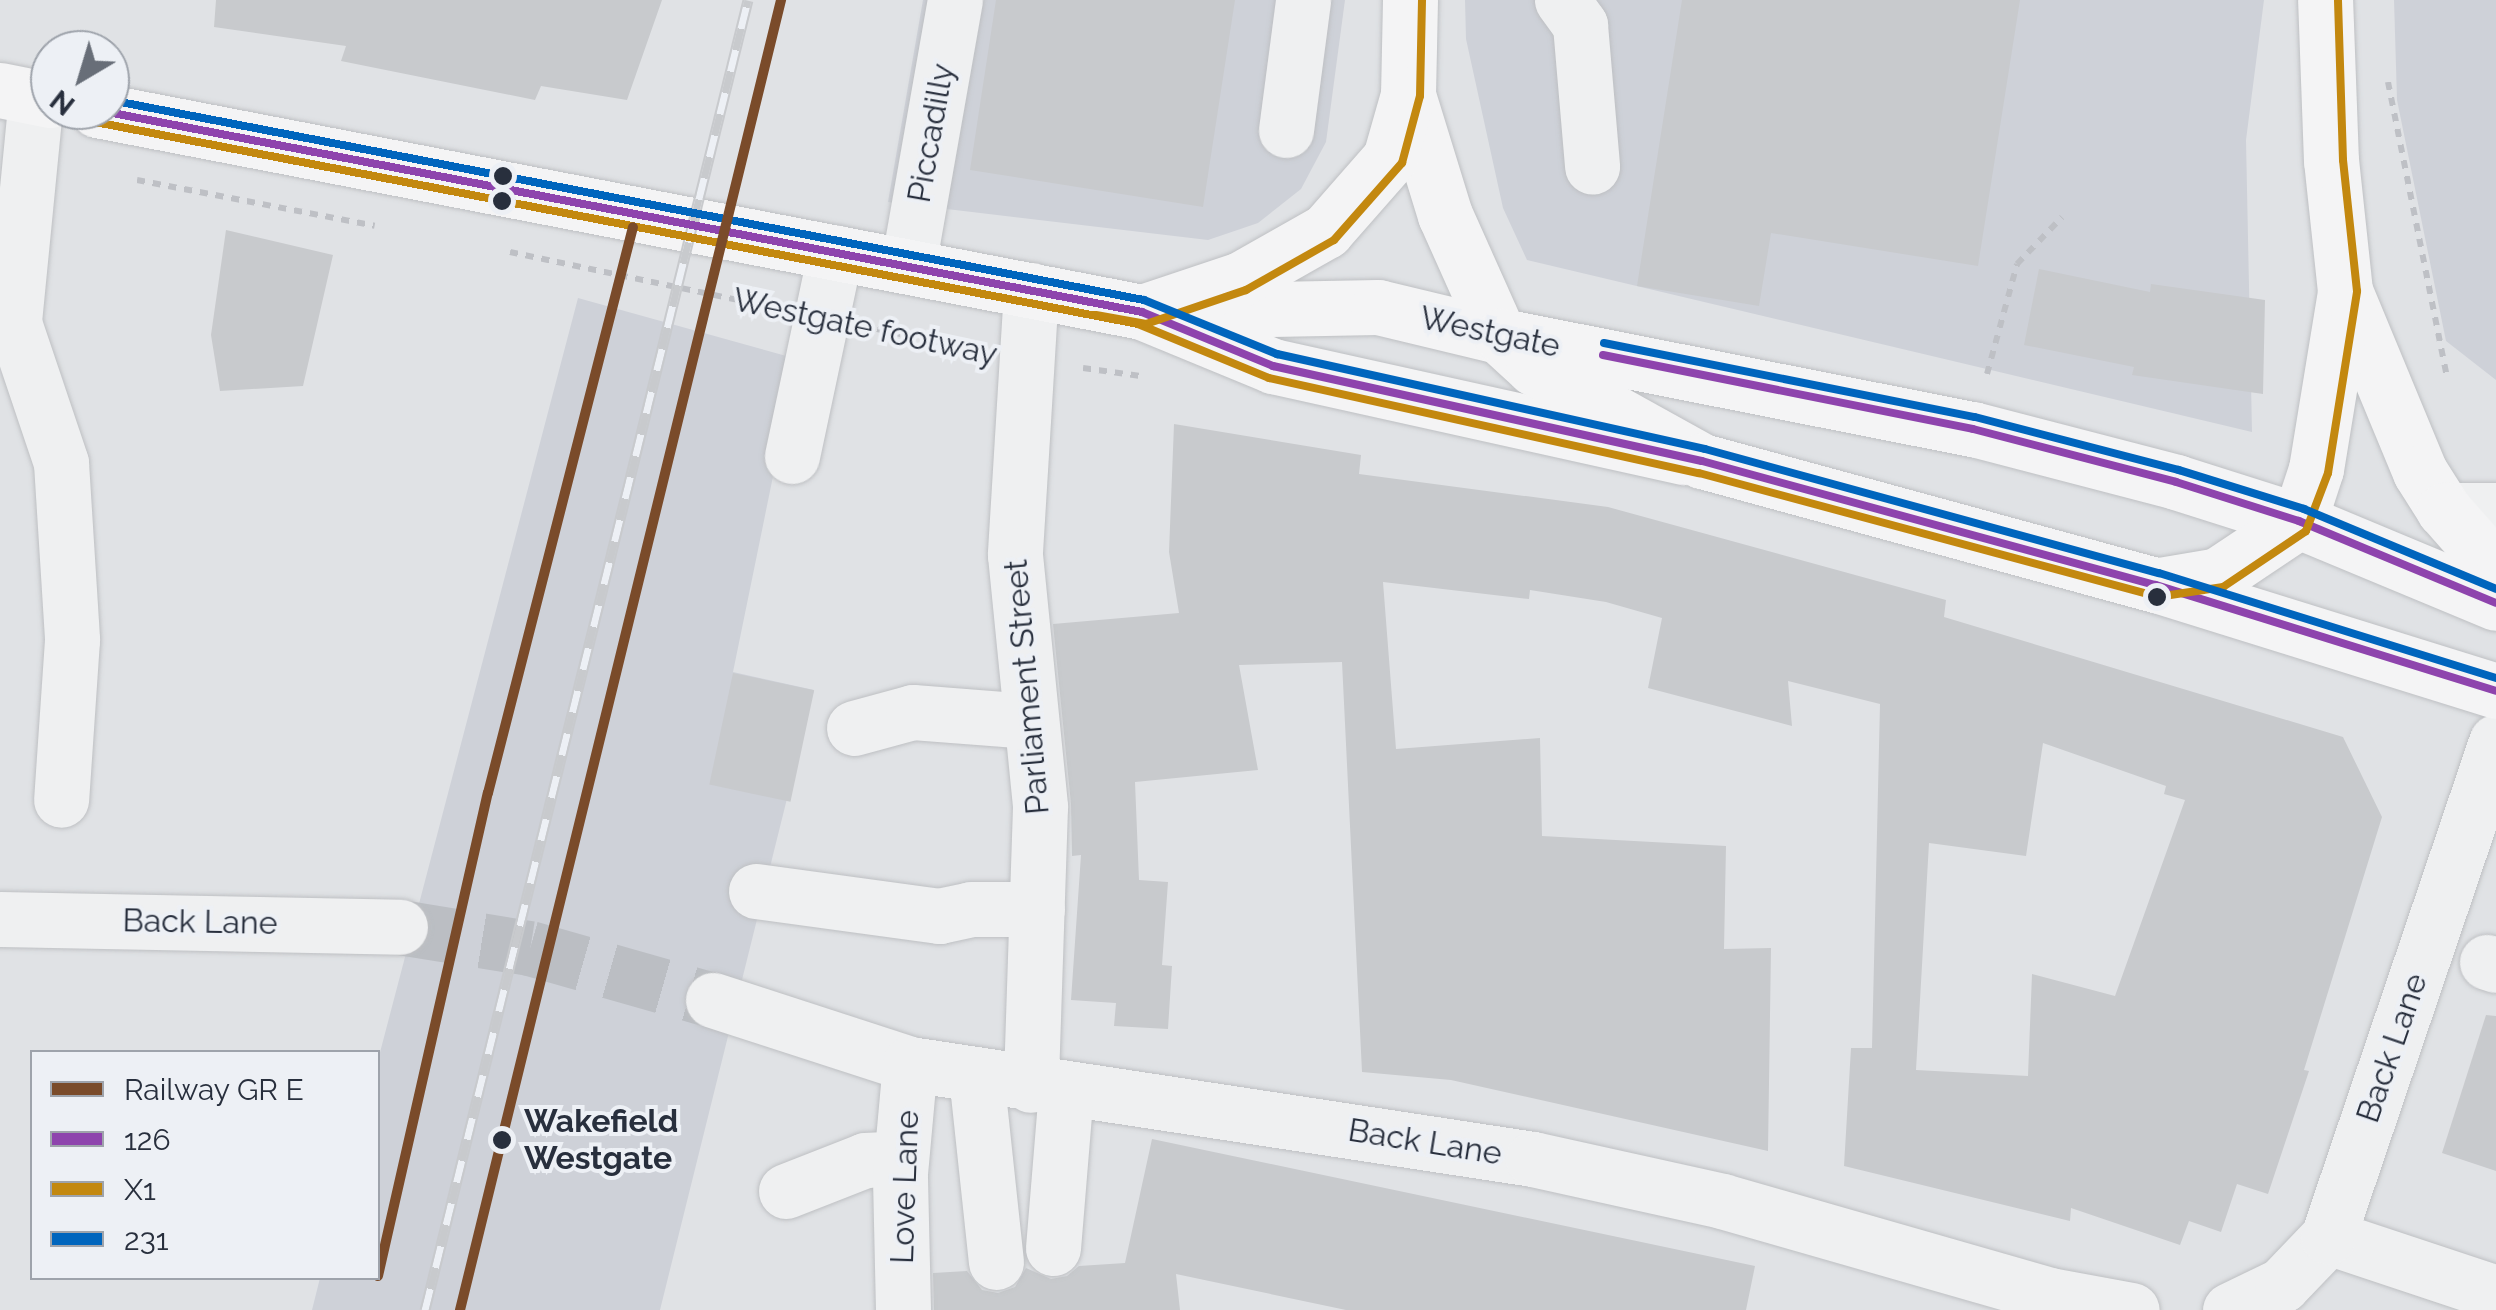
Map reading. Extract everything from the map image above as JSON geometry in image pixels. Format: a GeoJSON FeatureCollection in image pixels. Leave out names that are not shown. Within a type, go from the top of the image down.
{"type":"FeatureCollection","features":[{"type":"Feature","properties":{"kind":"main road"},"geometry":{"type":"LineString","coordinates":[[1142,312],[1241,279],[1326,231],[1390,158],[1408,94],[1410,0]]}},
{"type":"Feature","properties":{"kind":"main road"},"geometry":{"type":"LineString","coordinates":[[2156,586],[2218,574],[2299,521],[2316,469],[2345,291],[2331,161],[2325,0]]}},
{"type":"Feature","properties":{"kind":"main road"},"geometry":{"type":"LineString","coordinates":[[1408,94],[1445,215],[1500,336],[1534,368],[1702,460]]}},
{"type":"Feature","properties":{"kind":"main road","name":"Westgate"},"geometry":{"type":"LineString","coordinates":[[130,116],[1142,312],[1273,366],[1702,460],[2156,586],[2496,691]]}},
{"type":"Feature","properties":{"kind":"main road"},"geometry":{"type":"LineString","coordinates":[[2345,291],[2420,472],[2470,510],[2496,569]]}},
{"type":"Feature","properties":{"kind":"main road","name":"Westgate"},"geometry":{"type":"LineString","coordinates":[[1142,312],[1378,307],[1500,336],[1973,429],[2176,482],[2299,521],[2496,603]]}},
{"type":"Feature","properties":{"kind":"street","name":"Piccadilly"},"geometry":{"type":"LineString","coordinates":[[908,266],[954,0]]}},
{"type":"Feature","properties":{"kind":"street"},"geometry":{"type":"LineString","coordinates":[[1286,130],[1303,0]]}},
{"type":"Feature","properties":{"kind":"street"},"geometry":{"type":"LineString","coordinates":[[1562,0],[1580,24],[1592,166]]}},
{"type":"Feature","properties":{"kind":"street"},"geometry":{"type":"LineString","coordinates":[[29,96],[14,323],[61,463],[72,640],[62,800]]}},
{"type":"Feature","properties":{"kind":"street"},"geometry":{"type":"LineString","coordinates":[[792,456],[835,253]]}},
{"type":"Feature","properties":{"kind":"street","name":"Parliament Street"},"geometry":{"type":"LineString","coordinates":[[1031,290],[1015,555],[1040,807],[1037,909],[1048,1087],[1052,1248]]}},
{"type":"Feature","properties":{"kind":"street"},"geometry":{"type":"LineString","coordinates":[[854,728],[913,712],[1031,721]]}},
{"type":"Feature","properties":{"kind":"street","name":"Back Lane"},"geometry":{"type":"LineString","coordinates":[[2230,1310],[2282,1285],[2328,1237],[2494,755]]}},
{"type":"Feature","properties":{"kind":"street"},"geometry":{"type":"LineString","coordinates":[[756,891],[939,916],[971,909],[1037,909]]}},
{"type":"Feature","properties":{"kind":"street","name":"Back Lane"},"geometry":{"type":"LineString","coordinates":[[0,919],[400,927]]}},
{"type":"Feature","properties":{"kind":"street","name":"Back Lane"},"geometry":{"type":"LineString","coordinates":[[713,1000],[910,1064],[1533,1159],[1722,1201],[2050,1296],[2132,1310]]}},
{"type":"Feature","properties":{"kind":"street","name":"Love Lane"},"geometry":{"type":"LineString","coordinates":[[903,1310],[901,1158],[910,1064]]}},
{"type":"Feature","properties":{"kind":"street"},"geometry":{"type":"LineString","coordinates":[[976,1076],[996,1262]]}},
{"type":"Feature","properties":{"kind":"street"},"geometry":{"type":"LineString","coordinates":[[786,1191],[865,1160],[901,1158]]}},
{"type":"Feature","properties":{"kind":"street"},"geometry":{"type":"LineString","coordinates":[[2328,1237],[2496,1293]]}},
{"type":"Feature","properties":{"kind":"path"},"geometry":{"type":"LineString","coordinates":[[2386,70],[2448,383]]}},
{"type":"Feature","properties":{"kind":"path"},"geometry":{"type":"LineString","coordinates":[[124,178],[384,228]]}},
{"type":"Feature","properties":{"kind":"path"},"geometry":{"type":"LineString","coordinates":[[1973,429],[2018,264],[2062,217]]}},
{"type":"Feature","properties":{"kind":"path","name":"Westgate footway"},"geometry":{"type":"LineString","coordinates":[[495,249],[1027,361],[1156,380]]}},
{"type":"Feature","properties":{"kind":"shaded area"},"geometry":{"type":"Polygon","coordinates":[[[923,0],[1345,0],[1326,142],[1301,189],[1258,223],[1208,240],[888,202],[923,0]]]}},
{"type":"Feature","properties":{"kind":"shaded area"},"geometry":{"type":"Polygon","coordinates":[[[1465,0],[2264,0],[2246,140],[2252,432],[1527,260],[1503,208],[1466,39],[1465,0]]]}},
{"type":"Feature","properties":{"kind":"shaded area"},"geometry":{"type":"Polygon","coordinates":[[[2394,0],[2496,0],[2496,380],[2446,341],[2397,100],[2394,0]]]}},
{"type":"Feature","properties":{"kind":"shaded area"},"geometry":{"type":"Polygon","coordinates":[[[578,298],[797,359],[733,672],[814,690],[660,1310],[312,1310],[320,1280],[380,1280],[380,1052],[578,298]]]}},
{"type":"Feature","properties":{"kind":"building"},"geometry":{"type":"Polygon","coordinates":[[[216,0],[662,0],[627,100],[541,86],[535,100],[341,61],[346,46],[214,27],[216,0]]]}},
{"type":"Feature","properties":{"kind":"building"},"geometry":{"type":"Polygon","coordinates":[[[996,0],[1235,0],[1203,207],[970,170],[996,0]]]}},
{"type":"Feature","properties":{"kind":"building"},"geometry":{"type":"Polygon","coordinates":[[[1682,0],[2020,0],[1978,266],[1771,233],[1759,306],[1637,286],[1682,0]]]}},
{"type":"Feature","properties":{"kind":"building"},"geometry":{"type":"Polygon","coordinates":[[[226,230],[333,255],[303,386],[220,391],[211,335],[226,230]]]}},
{"type":"Feature","properties":{"kind":"building"},"geometry":{"type":"Polygon","coordinates":[[[2039,269],[2150,292],[2151,284],[2265,300],[2263,394],[2132,375],[2134,367],[2024,345],[2039,269]]]}},
{"type":"Feature","properties":{"kind":"building"},"geometry":{"type":"Polygon","coordinates":[[[1174,424],[1361,455],[1359,474],[1608,507],[1946,600],[1944,617],[2343,737],[2382,817],[2304,1070],[2309,1071],[2268,1194],[2237,1184],[2221,1232],[2189,1221],[2180,1245],[2071,1208],[2070,1221],[1844,1166],[1851,1048],[1872,1048],[1880,704],[1788,681],[1792,726],[1648,688],[1662,618],[1606,602],[1530,590],[1529,599],[1383,582],[1396,749],[1540,738],[1542,836],[1726,846],[1724,949],[1771,948],[1768,1151],[1451,1080],[1362,1072],[1342,662],[1239,665],[1258,770],[1135,782],[1139,880],[1168,882],[1162,965],[1172,966],[1168,1029],[1114,1026],[1116,1003],[1071,1000],[1081,855],[1072,856],[1071,804],[1053,624],[1179,613],[1169,552],[1174,424]],[[2043,743],[2026,856],[1929,843],[1916,1070],[2028,1076],[2032,974],[2115,996],[2185,800],[2164,794],[2166,786],[2043,743]]]}},
{"type":"Feature","properties":{"kind":"building"},"geometry":{"type":"Polygon","coordinates":[[[733,673],[814,690],[790,802],[709,785],[733,673]]]}},
{"type":"Feature","properties":{"kind":"building"},"geometry":{"type":"Polygon","coordinates":[[[2486,1015],[2496,1016],[2496,1171],[2442,1153],[2486,1015]]]}},
{"type":"Feature","properties":{"kind":"building"},"geometry":{"type":"Polygon","coordinates":[[[1152,1139],[1755,1266],[1746,1310],[1346,1310],[1176,1274],[1180,1310],[934,1310],[933,1273],[967,1271],[982,1290],[998,1293],[1015,1287],[1026,1268],[1051,1279],[1067,1276],[1079,1266],[1125,1263],[1152,1139]]]}},
{"type":"Feature","properties":{"kind":"tunnel"},"geometry":{"type":"LineString","coordinates":[[400,927],[530,948],[713,1000]]}},
{"type":"Feature","properties":{"kind":"railway"},"geometry":{"type":"LineString","coordinates":[[425,1310],[748,0]]}},
{"type":"Feature","properties":{"kind":"transit line"},"geometry":{"type":"LineString","coordinates":[[460,1310],[781,0]]}},
{"type":"Feature","properties":{"kind":"transit line","name":"X1"},"geometry":{"type":"LineString","coordinates":[[1096,315],[1146,324],[1246,290],[1334,240],[1402,163],[1420,96],[1422,0]]}},
{"type":"Feature","properties":{"kind":"transit line","name":"X1"},"geometry":{"type":"LineString","coordinates":[[130,129],[1138,324],[1269,378],[1699,473],[2157,597],[2223,587],[2306,531],[2328,473],[2357,291],[2343,160],[2338,0]]}},
{"type":"Feature","properties":{"kind":"transit line","name":"231"},"geometry":{"type":"LineString","coordinates":[[130,104],[1144,300],[1277,354],[1705,449],[2159,573],[2496,678]]}},
{"type":"Feature","properties":{"kind":"transit line","name":"126"},"geometry":{"type":"LineString","coordinates":[[130,116],[1142,312],[1273,366],[1702,461],[2156,585],[2496,691]]}},
{"type":"Feature","properties":{"kind":"transit line"},"geometry":{"type":"LineString","coordinates":[[380,1267],[488,793],[633,227]]}},
{"type":"Feature","properties":{"kind":"transit line","name":"231"},"geometry":{"type":"LineString","coordinates":[[1604,343],[1975,417],[2179,470],[2304,509],[2496,589]]}},
{"type":"Feature","properties":{"kind":"transit line","name":"126"},"geometry":{"type":"LineString","coordinates":[[1603,355],[1973,429],[2176,482],[2299,521],[2496,603]]}},
{"type":"Feature","properties":{"kind":"place","name":"Wakefield Westgate"},"geometry":{"type":"Point","coordinates":[502,1140]}}]}
